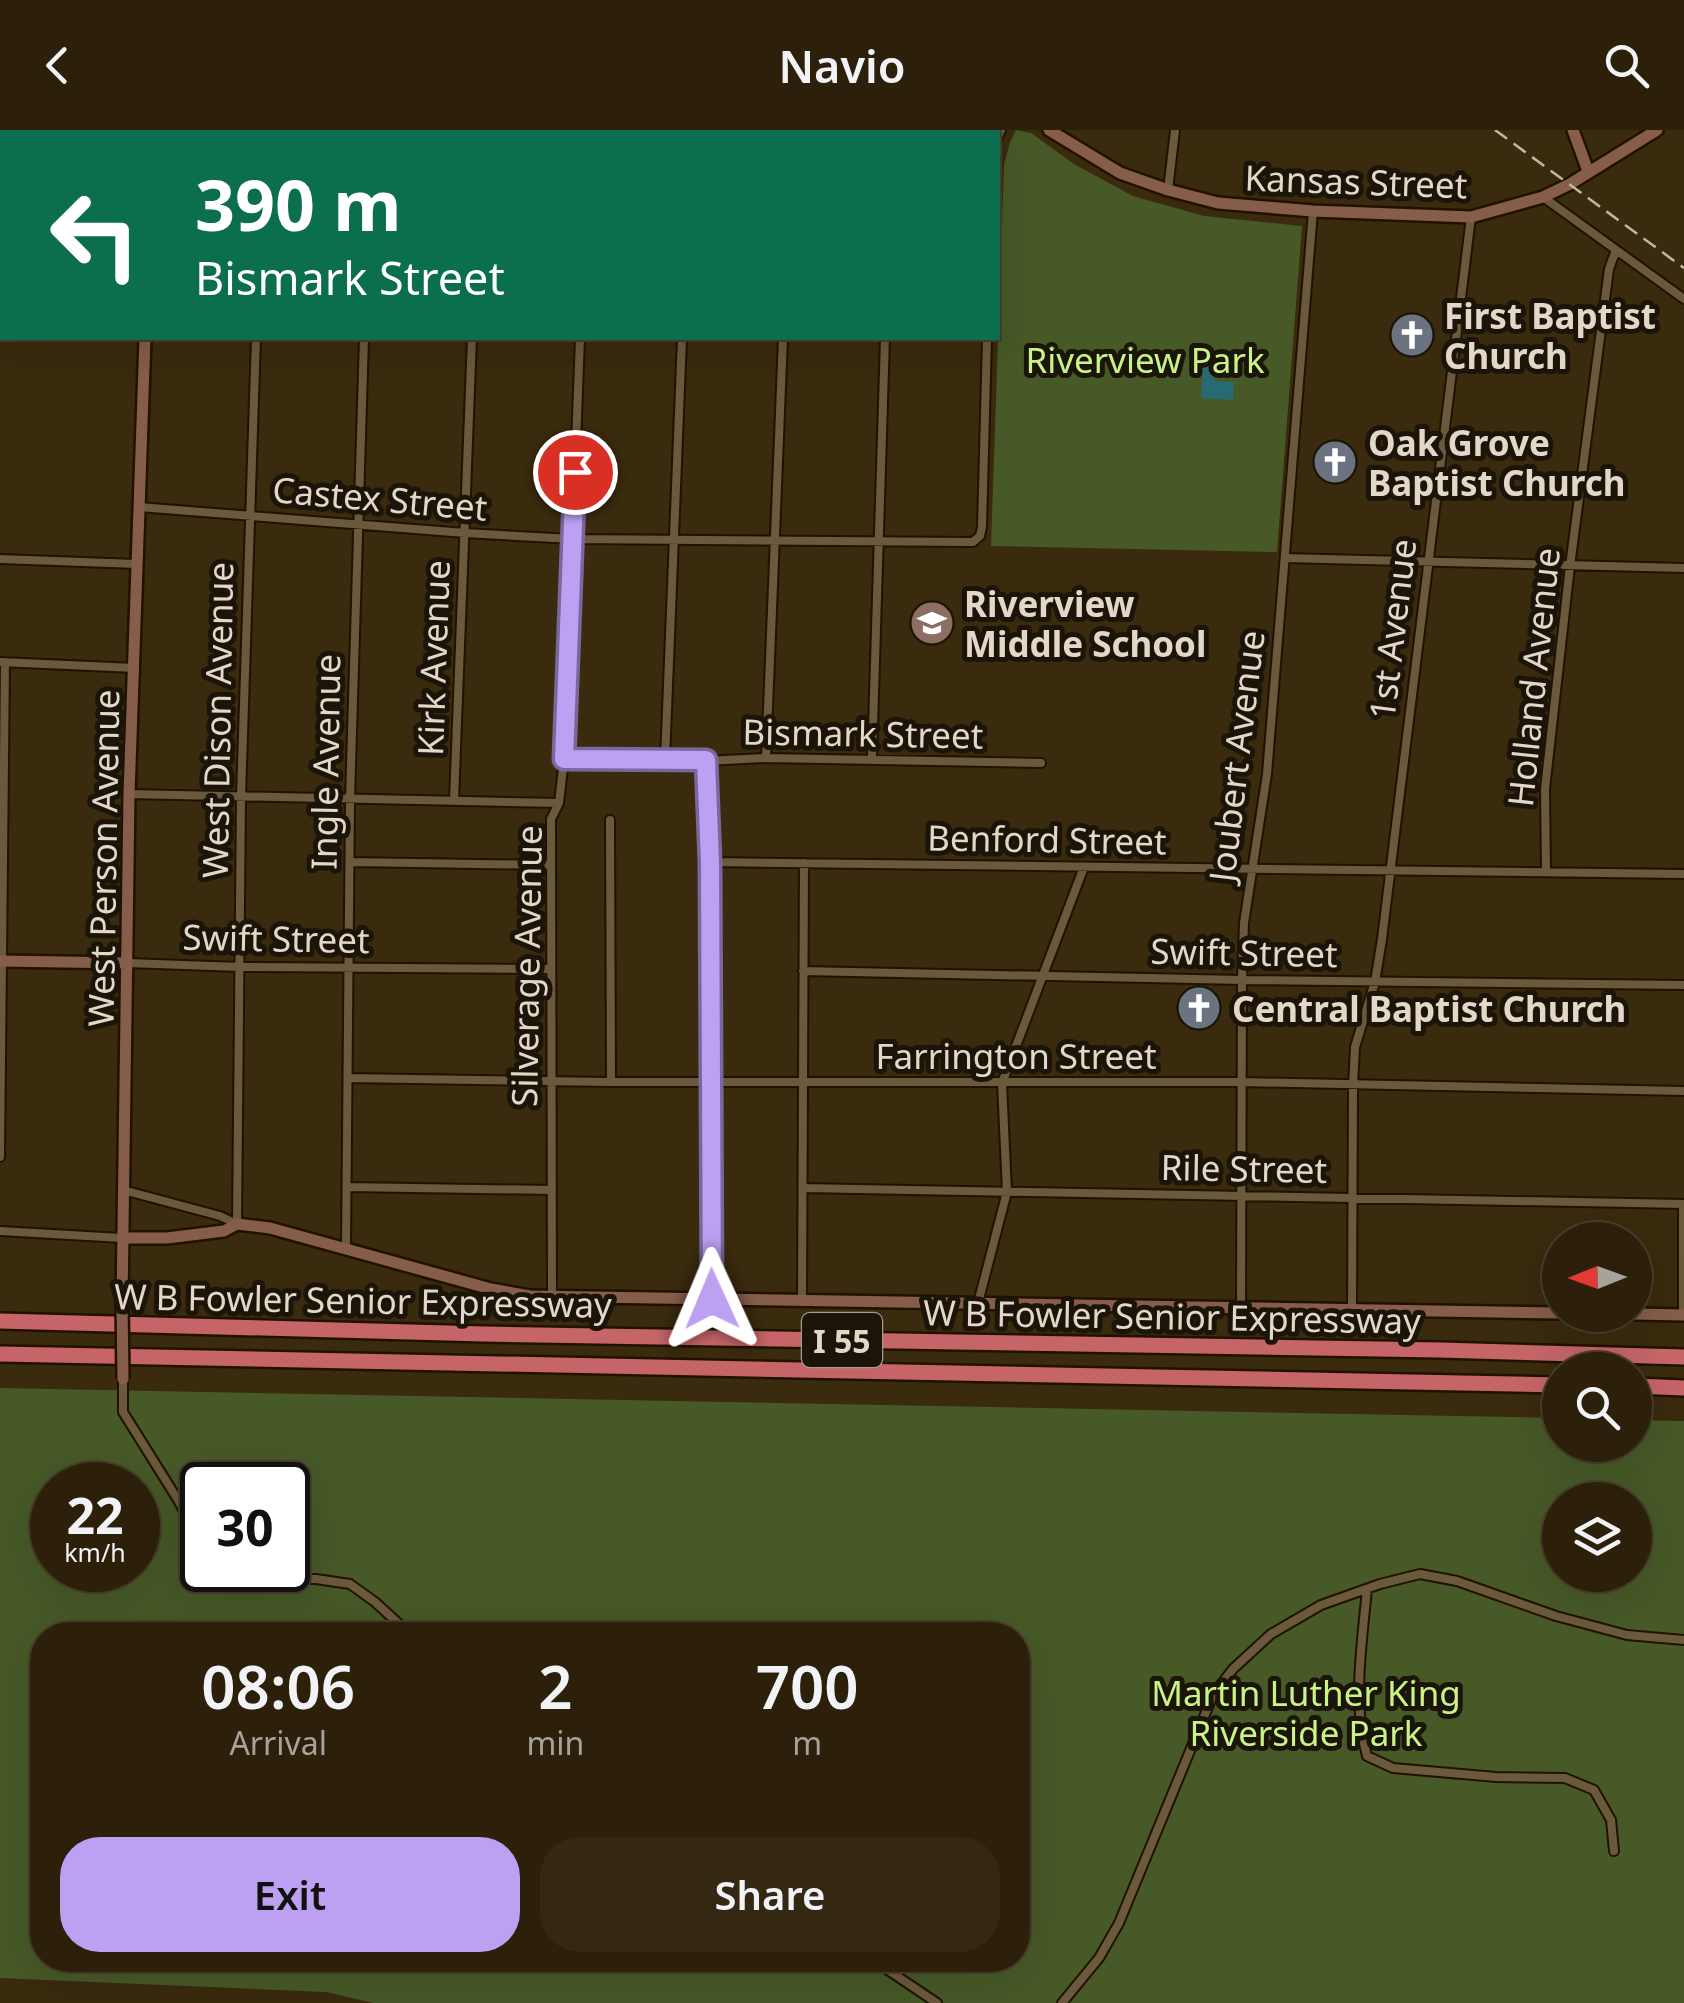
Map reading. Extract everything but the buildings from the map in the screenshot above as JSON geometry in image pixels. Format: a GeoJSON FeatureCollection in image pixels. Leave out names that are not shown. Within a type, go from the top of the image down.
{"type":"FeatureCollection","features":[{"type":"Feature","properties":{"kind":"highway","name":"W B Fowler Senior Expressway"},"geometry":{"type":"LineString","coordinates":[[0,1321],[1684,1358]]}},
{"type":"Feature","properties":{"kind":"highway","name":"W B Fowler Senior Expressway"},"geometry":{"type":"LineString","coordinates":[[0,1354],[1542,1385]]}},
{"type":"Feature","properties":{"kind":"highway"},"geometry":{"type":"LineString","coordinates":[[1652,1387],[1684,1388]]}},
{"type":"Feature","properties":{"kind":"street","name":"Kansas Street"},"geometry":{"type":"LineString","coordinates":[[1049,130],[1120,172],[1218,203],[1313,211],[1471,216],[1544,197],[1657,130]]}},
{"type":"Feature","properties":{"kind":"street"},"geometry":{"type":"LineString","coordinates":[[1168,190],[1175,130]]}},
{"type":"Feature","properties":{"kind":"street"},"geometry":{"type":"LineString","coordinates":[[1574,130],[1588,171]]}},
{"type":"Feature","properties":{"kind":"street"},"geometry":{"type":"LineString","coordinates":[[1544,197],[1684,299]]}},
{"type":"Feature","properties":{"kind":"street","name":"Joubert Avenue"},"geometry":{"type":"LineString","coordinates":[[1240,1308],[1244,923],[1267,774],[1313,211]]}},
{"type":"Feature","properties":{"kind":"street","name":"1st Avenue"},"geometry":{"type":"LineString","coordinates":[[1352,1310],[1352,1086],[1356,1047],[1375,982],[1471,216]]}},
{"type":"Feature","properties":{"kind":"street","name":"Holland Avenue"},"geometry":{"type":"LineString","coordinates":[[1546,872],[1545,789],[1570,566],[1609,269],[1616,250]]}},
{"type":"Feature","properties":{"kind":"street","name":"West Person Avenue"},"geometry":{"type":"LineString","coordinates":[[123,1379],[129,794],[146,340]]}},
{"type":"Feature","properties":{"kind":"street","name":"West Dison Avenue"},"geometry":{"type":"LineString","coordinates":[[238,1224],[241,796],[256,340]]}},
{"type":"Feature","properties":{"kind":"street","name":"Ingle Avenue"},"geometry":{"type":"LineString","coordinates":[[346,1248],[350,799],[364,340]]}},
{"type":"Feature","properties":{"kind":"street","name":"Kirk Avenue"},"geometry":{"type":"LineString","coordinates":[[454,800],[472,340]]}},
{"type":"Feature","properties":{"kind":"street","name":"Silverage Avenue"},"geometry":{"type":"LineString","coordinates":[[552,1297],[551,818],[560,802],[564,759],[580,340]]}},
{"type":"Feature","properties":{"kind":"street"},"geometry":{"type":"LineString","coordinates":[[665,760],[682,340]]}},
{"type":"Feature","properties":{"kind":"street"},"geometry":{"type":"LineString","coordinates":[[766,758],[784,340]]}},
{"type":"Feature","properties":{"kind":"street"},"geometry":{"type":"LineString","coordinates":[[872,759],[885,340]]}},
{"type":"Feature","properties":{"kind":"street","name":"Castex Street"},"geometry":{"type":"LineString","coordinates":[[140,506],[572,540],[970,543],[980,536],[982,528],[987,340]]}},
{"type":"Feature","properties":{"kind":"street"},"geometry":{"type":"LineString","coordinates":[[1284,558],[1684,568]]}},
{"type":"Feature","properties":{"kind":"street"},"geometry":{"type":"LineString","coordinates":[[0,560],[137,564]]}},
{"type":"Feature","properties":{"kind":"street"},"geometry":{"type":"LineString","coordinates":[[0,1157],[2,662],[134,668]]}},
{"type":"Feature","properties":{"kind":"street","name":"Bismark Street"},"geometry":{"type":"LineString","coordinates":[[564,759],[1041,763]]}},
{"type":"Feature","properties":{"kind":"street"},"geometry":{"type":"LineString","coordinates":[[706,760],[712,1299]]}},
{"type":"Feature","properties":{"kind":"street"},"geometry":{"type":"LineString","coordinates":[[129,794],[560,802]]}},
{"type":"Feature","properties":{"kind":"street"},"geometry":{"type":"LineString","coordinates":[[610,820],[611,1082]]}},
{"type":"Feature","properties":{"kind":"street"},"geometry":{"type":"LineString","coordinates":[[350,862],[551,865]]}},
{"type":"Feature","properties":{"kind":"street","name":"Benford Street"},"geometry":{"type":"LineString","coordinates":[[710,862],[1684,874]]}},
{"type":"Feature","properties":{"kind":"street"},"geometry":{"type":"LineString","coordinates":[[802,1300],[804,864]]}},
{"type":"Feature","properties":{"kind":"street"},"geometry":{"type":"LineString","coordinates":[[978,1303],[1006,1192],[1002,1083],[1084,867]]}},
{"type":"Feature","properties":{"kind":"street","name":"Swift Street"},"geometry":{"type":"LineString","coordinates":[[1,961],[240,968],[551,969]]}},
{"type":"Feature","properties":{"kind":"street","name":"Swift Street"},"geometry":{"type":"LineString","coordinates":[[803,972],[1684,985]]}},
{"type":"Feature","properties":{"kind":"street","name":"Farrington Street"},"geometry":{"type":"LineString","coordinates":[[348,1078],[710,1083],[1241,1082],[1684,1090]]}},
{"type":"Feature","properties":{"kind":"street"},"geometry":{"type":"LineString","coordinates":[[347,1187],[552,1190]]}},
{"type":"Feature","properties":{"kind":"street","name":"Rile Street"},"geometry":{"type":"LineString","coordinates":[[802,1188],[1684,1204]]}},
{"type":"Feature","properties":{"kind":"street"},"geometry":{"type":"LineString","coordinates":[[123,1190],[238,1224],[270,1228],[503,1292],[552,1297],[1542,1313]]}},
{"type":"Feature","properties":{"kind":"street"},"geometry":{"type":"LineString","coordinates":[[1652,1314],[1684,1315],[1684,1204]]}},
{"type":"Feature","properties":{"kind":"street"},"geometry":{"type":"LineString","coordinates":[[0,1231],[167,1238],[224,1231],[238,1224]]}},
{"type":"Feature","properties":{"kind":"street"},"geometry":{"type":"LineString","coordinates":[[123,1379],[123,1412],[180,1504]]}},
{"type":"Feature","properties":{"kind":"street"},"geometry":{"type":"LineString","coordinates":[[1062,2003],[1100,1958],[1119,1923],[1213,1695],[1232,1668],[1272,1634],[1321,1606],[1420,1574],[1627,1635],[1684,1640]]}},
{"type":"Feature","properties":{"kind":"street"},"geometry":{"type":"LineString","coordinates":[[310,1579],[350,1584],[397,1622]]}},
{"type":"Feature","properties":{"kind":"street"},"geometry":{"type":"LineString","coordinates":[[1367,1589],[1360,1676],[1361,1734],[1367,1756],[1393,1768],[1565,1778],[1594,1790],[1611,1820],[1614,1852]]}},
{"type":"Feature","properties":{"kind":"street"},"geometry":{"type":"LineString","coordinates":[[891,1972],[937,2003]]}},
{"type":"Feature","properties":{"kind":"green space","name":"Riverview Park"},"geometry":{"type":"Polygon","coordinates":[[[1016,130],[1031,133],[1074,164],[1133,196],[1204,216],[1302,226],[1277,552],[991,546],[1004,165],[1016,130]]]}},
{"type":"Feature","properties":{"kind":"green space","name":"Martin Luther King Riverside Park"},"geometry":{"type":"Polygon","coordinates":[[[0,1388],[1542,1418],[1542,1462],[1652,1462],[1652,1420],[1684,1421],[1684,2003],[373,2003],[326,1992],[0,1978],[0,1388]]]}},
{"type":"Feature","properties":{"kind":"water"},"geometry":{"type":"Polygon","coordinates":[[[1203,365],[1216,366],[1215,381],[1234,382],[1233,400],[1201,398],[1203,365]]]}},
{"type":"Feature","properties":{"kind":"railway"},"geometry":{"type":"LineString","coordinates":[[1495,130],[1684,268]]}},
{"type":"Feature","properties":{"kind":"place","name":"First Baptist Church"},"geometry":{"type":"Point","coordinates":[1412,335]}},
{"type":"Feature","properties":{"kind":"place","name":"Oak Grove Baptist Church"},"geometry":{"type":"Point","coordinates":[1335,462]}},
{"type":"Feature","properties":{"kind":"place","name":"Riverview Middle School"},"geometry":{"type":"Point","coordinates":[932,623]}},
{"type":"Feature","properties":{"kind":"place","name":"Central Baptist Church"},"geometry":{"type":"Point","coordinates":[1199,1008]}},
{"type":"Feature","properties":{"kind":"route"},"geometry":{"type":"LineString","coordinates":[[575,472],[564,759],[706,760],[712,1299]]}}]}
